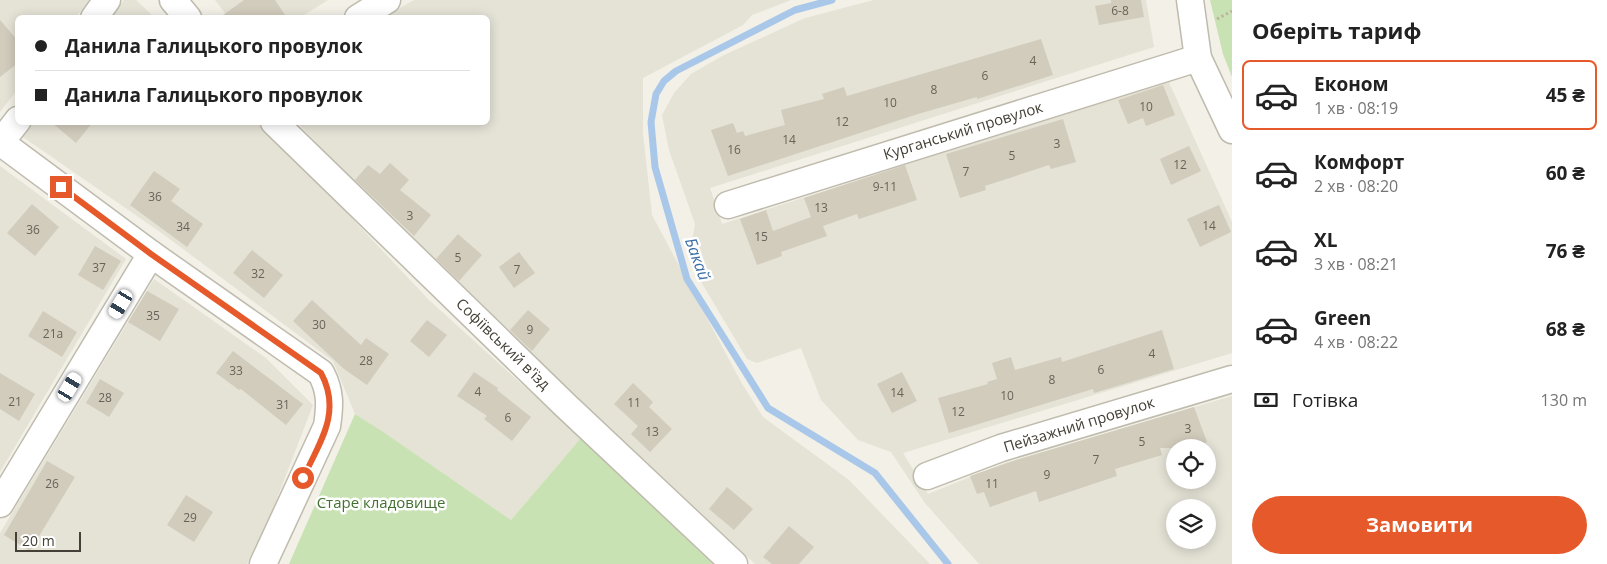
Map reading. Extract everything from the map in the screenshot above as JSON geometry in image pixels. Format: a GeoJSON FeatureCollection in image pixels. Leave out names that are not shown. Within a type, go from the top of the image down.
{"type":"FeatureCollection","features":[{"type":"Feature","properties":{"kind":"street"},"geometry":{"type":"LineString","coordinates":[[96,15],[107,0]]}},
{"type":"Feature","properties":{"kind":"street"},"geometry":{"type":"LineString","coordinates":[[173,0],[186,15]]}},
{"type":"Feature","properties":{"kind":"street"},"geometry":{"type":"LineString","coordinates":[[363,15],[387,0]]}},
{"type":"Feature","properties":{"kind":"street"},"geometry":{"type":"LineString","coordinates":[[1190,0],[1198,58],[1232,130]]}},
{"type":"Feature","properties":{"kind":"street","name":"Курганський провулок"},"geometry":{"type":"LineString","coordinates":[[728,205],[1198,58]]}},
{"type":"Feature","properties":{"kind":"street"},"geometry":{"type":"LineString","coordinates":[[15,124],[0,143],[151,254],[321,373],[328,387],[330,404],[328,426],[263,564]]}},
{"type":"Feature","properties":{"kind":"street","name":"Софіївський в'їзд"},"geometry":{"type":"LineString","coordinates":[[277,125],[564,404],[734,564]]}},
{"type":"Feature","properties":{"kind":"street"},"geometry":{"type":"LineString","coordinates":[[0,504],[151,254]]}},
{"type":"Feature","properties":{"kind":"street","name":"Пейзажний провулок"},"geometry":{"type":"LineString","coordinates":[[927,476],[1001,448],[1232,379]]}},
{"type":"Feature","properties":{"kind":"shaded area"},"geometry":{"type":"Polygon","coordinates":[[[0,0],[89,0],[78,15],[15,15],[15,93],[0,112],[0,0]]]}},
{"type":"Feature","properties":{"kind":"shaded area"},"geometry":{"type":"Polygon","coordinates":[[[124,0],[136,0],[152,15],[113,15],[124,0]]]}},
{"type":"Feature","properties":{"kind":"shaded area"},"geometry":{"type":"Polygon","coordinates":[[[215,0],[328,0],[304,15],[226,15],[215,0]]]}},
{"type":"Feature","properties":{"kind":"shaded area"},"geometry":{"type":"Polygon","coordinates":[[[414,0],[791,0],[752,15],[743,25],[643,78],[643,134],[652,215],[741,382],[763,417],[849,480],[930,564],[755,564],[353,182],[300,125],[490,125],[490,15],[388,15],[414,0]]]}},
{"type":"Feature","properties":{"kind":"shaded area"},"geometry":{"type":"Polygon","coordinates":[[[874,0],[1146,0],[1154,47],[710,188],[722,224],[1168,80],[1232,222],[1232,353],[903,453],[928,494],[1005,463],[1232,396],[1232,564],[979,564],[925,503],[891,452],[858,440],[821,400],[801,348],[757,363],[747,359],[694,270],[687,245],[693,236],[695,224],[669,150],[662,115],[674,93],[691,74],[724,55],[805,18],[874,0]]]}},
{"type":"Feature","properties":{"kind":"shaded area"},"geometry":{"type":"Polygon","coordinates":[[[32,125],[264,125],[429,300],[581,438],[511,520],[355,414],[333,361],[163,234],[23,137],[32,125]]]}},
{"type":"Feature","properties":{"kind":"shaded area"},"geometry":{"type":"Polygon","coordinates":[[[0,166],[126,259],[0,472],[0,166]]]}},
{"type":"Feature","properties":{"kind":"shaded area"},"geometry":{"type":"Polygon","coordinates":[[[154,279],[266,358],[313,405],[271,514],[247,564],[0,564],[0,533],[154,279]]]}},
{"type":"Feature","properties":{"kind":"green space"},"geometry":{"type":"Polygon","coordinates":[[[1210,0],[1232,0],[1232,77],[1223,54],[1210,0]]]}},
{"type":"Feature","properties":{"kind":"green space","name":"Старе кладовище"},"geometry":{"type":"Polygon","coordinates":[[[355,414],[511,520],[581,438],[713,564],[289,564],[355,414]]]}},
{"type":"Feature","properties":{"kind":"building"},"geometry":{"type":"Polygon","coordinates":[[[244,0],[275,0],[285,15],[223,15],[244,0]]]}},
{"type":"Feature","properties":{"kind":"building"},"geometry":{"type":"Polygon","coordinates":[[[1111,0],[1141,0],[1144,17],[1099,25],[1095,6],[1111,3],[1111,0]]]}},
{"type":"Feature","properties":{"kind":"building"},"geometry":{"type":"Polygon","coordinates":[[[0,20],[15,38],[15,65],[0,77],[0,20]]]}},
{"type":"Feature","properties":{"kind":"building"},"geometry":{"type":"Polygon","coordinates":[[[1041,39],[1053,75],[977,99],[977,97],[918,114],[728,176],[711,130],[733,123],[737,133],[743,131],[745,136],[785,125],[781,110],[824,99],[822,94],[844,87],[847,96],[1041,39]]]}},
{"type":"Feature","properties":{"kind":"building"},"geometry":{"type":"Polygon","coordinates":[[[1163,85],[1175,115],[1146,126],[1143,118],[1128,124],[1118,100],[1163,85]]]}},
{"type":"Feature","properties":{"kind":"building"},"geometry":{"type":"Polygon","coordinates":[[[1063,119],[1076,162],[1051,169],[1049,165],[985,186],[986,190],[960,198],[946,154],[1063,119]]]}},
{"type":"Feature","properties":{"kind":"building"},"geometry":{"type":"Polygon","coordinates":[[[55,125],[91,125],[76,143],[55,125]]]}},
{"type":"Feature","properties":{"kind":"building"},"geometry":{"type":"Polygon","coordinates":[[[1189,146],[1201,171],[1171,185],[1160,159],[1189,146]]]}},
{"type":"Feature","properties":{"kind":"building"},"geometry":{"type":"Polygon","coordinates":[[[390,163],[409,180],[400,190],[431,215],[414,236],[355,180],[368,165],[380,174],[390,163]]]}},
{"type":"Feature","properties":{"kind":"building"},"geometry":{"type":"Polygon","coordinates":[[[905,165],[917,200],[859,219],[857,214],[823,226],[827,236],[781,252],[782,256],[757,265],[740,219],[766,210],[773,231],[811,217],[804,198],[905,165]]]}},
{"type":"Feature","properties":{"kind":"building"},"geometry":{"type":"Polygon","coordinates":[[[154,171],[180,189],[171,201],[203,224],[187,247],[130,205],[154,171]]]}},
{"type":"Feature","properties":{"kind":"building"},"geometry":{"type":"Polygon","coordinates":[[[32,204],[59,227],[35,256],[7,233],[32,204]]]}},
{"type":"Feature","properties":{"kind":"building"},"geometry":{"type":"Polygon","coordinates":[[[1219,205],[1231,232],[1200,247],[1187,219],[1219,205]]]}},
{"type":"Feature","properties":{"kind":"building"},"geometry":{"type":"Polygon","coordinates":[[[458,234],[482,255],[459,281],[436,259],[458,234]]]}},
{"type":"Feature","properties":{"kind":"building"},"geometry":{"type":"Polygon","coordinates":[[[95,246],[121,261],[103,290],[78,275],[95,246]]]}},
{"type":"Feature","properties":{"kind":"building"},"geometry":{"type":"Polygon","coordinates":[[[252,250],[283,275],[264,298],[233,273],[252,250]]]}},
{"type":"Feature","properties":{"kind":"building"},"geometry":{"type":"Polygon","coordinates":[[[519,252],[535,273],[514,288],[499,267],[519,252]]]}},
{"type":"Feature","properties":{"kind":"building"},"geometry":{"type":"Polygon","coordinates":[[[147,291],[179,309],[160,341],[128,322],[147,291]]]}},
{"type":"Feature","properties":{"kind":"building"},"geometry":{"type":"Polygon","coordinates":[[[312,300],[361,345],[366,338],[389,354],[367,385],[344,369],[293,321],[312,300]]]}},
{"type":"Feature","properties":{"kind":"building"},"geometry":{"type":"Polygon","coordinates":[[[528,310],[550,329],[532,351],[510,330],[528,310]]]}},
{"type":"Feature","properties":{"kind":"building"},"geometry":{"type":"Polygon","coordinates":[[[43,311],[77,332],[62,357],[28,336],[43,311]]]}},
{"type":"Feature","properties":{"kind":"building"},"geometry":{"type":"Polygon","coordinates":[[[427,320],[447,335],[429,357],[410,341],[427,320]]]}},
{"type":"Feature","properties":{"kind":"building"},"geometry":{"type":"Polygon","coordinates":[[[1162,330],[1174,369],[1094,393],[1093,389],[949,433],[938,398],[988,384],[987,382],[997,379],[992,363],[1011,357],[1015,370],[1061,357],[1062,362],[1162,330]]]}},
{"type":"Feature","properties":{"kind":"building"},"geometry":{"type":"Polygon","coordinates":[[[233,351],[303,404],[286,425],[241,389],[239,390],[216,373],[233,351]]]}},
{"type":"Feature","properties":{"kind":"building"},"geometry":{"type":"Polygon","coordinates":[[[474,372],[498,388],[497,390],[531,417],[512,441],[484,419],[487,416],[457,396],[474,372]]]}},
{"type":"Feature","properties":{"kind":"building"},"geometry":{"type":"Polygon","coordinates":[[[902,372],[917,401],[892,413],[877,384],[902,372]]]}},
{"type":"Feature","properties":{"kind":"building"},"geometry":{"type":"Polygon","coordinates":[[[0,373],[35,394],[19,421],[0,409],[0,373]]]}},
{"type":"Feature","properties":{"kind":"building"},"geometry":{"type":"Polygon","coordinates":[[[100,379],[124,393],[109,417],[86,403],[100,379]]]}},
{"type":"Feature","properties":{"kind":"building"},"geometry":{"type":"Polygon","coordinates":[[[633,383],[653,402],[649,407],[672,429],[650,452],[631,434],[638,426],[614,404],[633,383]]]}},
{"type":"Feature","properties":{"kind":"building"},"geometry":{"type":"Polygon","coordinates":[[[1194,407],[1206,439],[1166,439],[1166,448],[1160,448],[1162,455],[1115,469],[1117,476],[1039,502],[1036,491],[990,507],[984,492],[977,494],[970,476],[1016,460],[1194,407]]]}},
{"type":"Feature","properties":{"kind":"building"},"geometry":{"type":"Polygon","coordinates":[[[47,461],[75,477],[30,551],[4,535],[47,461]]]}},
{"type":"Feature","properties":{"kind":"building"},"geometry":{"type":"Polygon","coordinates":[[[727,487],[753,509],[734,530],[709,509],[727,487]]]}},
{"type":"Feature","properties":{"kind":"building"},"geometry":{"type":"Polygon","coordinates":[[[186,495],[213,512],[194,542],[167,525],[186,495]]]}},
{"type":"Feature","properties":{"kind":"building"},"geometry":{"type":"Polygon","coordinates":[[[789,526],[814,547],[799,564],[772,564],[763,557],[789,526]]]}},
{"type":"Feature","properties":{"kind":"waterway","name":"Бакай"},"geometry":{"type":"LineString","coordinates":[[832,0],[795,10],[676,71],[664,81],[656,94],[651,122],[655,167],[687,279],[768,408],[875,473],[948,564]]}},
{"type":"Feature","properties":{"kind":"route"},"geometry":{"type":"LineString","coordinates":[[61,187],[151,254],[321,373],[328,387],[330,404],[328,426],[303,478]]}}]}
